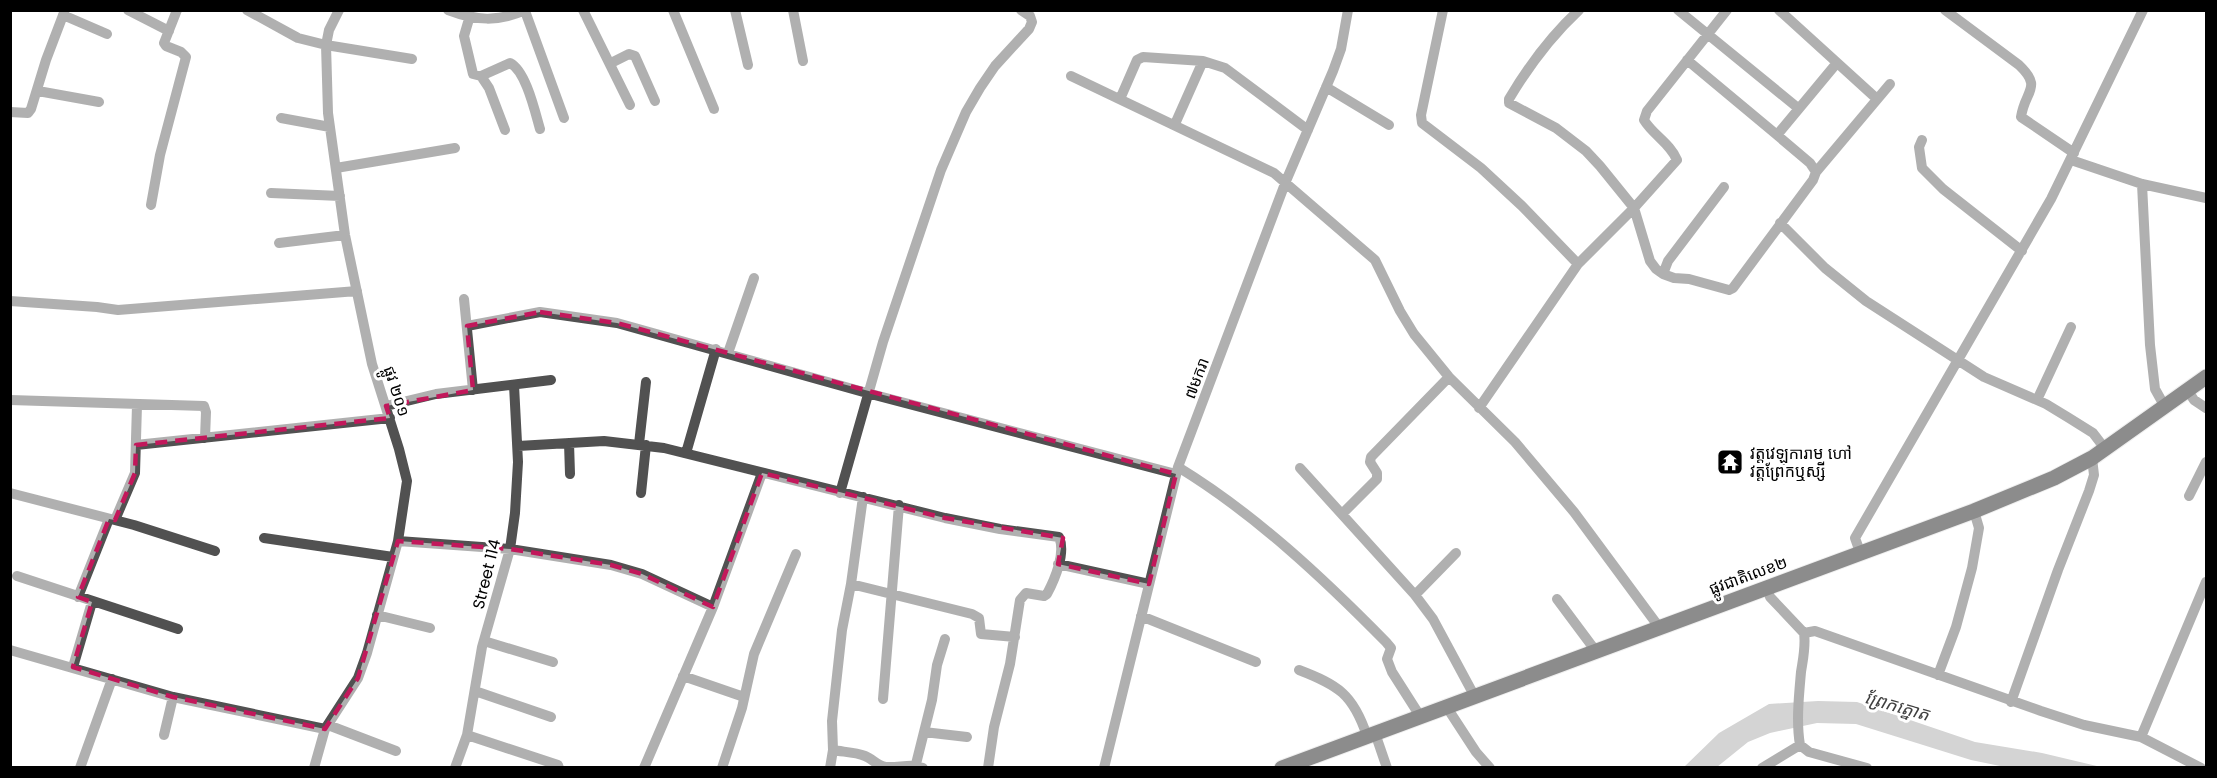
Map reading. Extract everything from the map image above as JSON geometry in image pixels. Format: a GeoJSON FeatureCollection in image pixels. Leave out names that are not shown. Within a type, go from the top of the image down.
{"type":"FeatureCollection","features":[{"type":"Feature","properties":{"kind":"highway","name":"ផ្លូវជាតិលេខ២"},"geometry":{"type":"LineString","coordinates":[[1291,766],[1595,650],[1974,511],[2054,478],[2106,450],[2206,377]]}},
{"type":"Feature","properties":{"kind":"street"},"geometry":{"type":"LineString","coordinates":[[128,10],[169,31]]}},
{"type":"Feature","properties":{"kind":"street"},"geometry":{"type":"LineString","coordinates":[[151,204],[160,155],[186,57],[181,52],[166,46],[165,38],[177,10]]}},
{"type":"Feature","properties":{"kind":"street"},"geometry":{"type":"LineString","coordinates":[[247,10],[298,38],[326,45],[412,59]]}},
{"type":"Feature","properties":{"kind":"street","name":"ផ្លូវ ២០១"},"geometry":{"type":"LineString","coordinates":[[314,768],[327,727],[358,678],[399,541],[407,481],[372,364],[345,235],[330,127],[326,45],[329,30],[339,10]]}},
{"type":"Feature","properties":{"kind":"street"},"geometry":{"type":"LineString","coordinates":[[448,10],[470,19],[489,15],[506,18],[526,11],[564,118]]}},
{"type":"Feature","properties":{"kind":"street"},"geometry":{"type":"LineString","coordinates":[[583,10],[630,105]]}},
{"type":"Feature","properties":{"kind":"street"},"geometry":{"type":"LineString","coordinates":[[673,10],[714,109]]}},
{"type":"Feature","properties":{"kind":"street"},"geometry":{"type":"LineString","coordinates":[[735,10],[748,65]]}},
{"type":"Feature","properties":{"kind":"street"},"geometry":{"type":"LineString","coordinates":[[793,10],[802,61]]}},
{"type":"Feature","properties":{"kind":"street"},"geometry":{"type":"LineString","coordinates":[[840,493],[867,393],[941,170],[966,112],[980,88],[994,66],[1029,29],[1032,22],[1030,16],[1022,10]]}},
{"type":"Feature","properties":{"kind":"street","name":"៧មករា"},"geometry":{"type":"LineString","coordinates":[[1104,768],[1177,470],[1286,181],[1341,49],[1348,10]]}},
{"type":"Feature","properties":{"kind":"street"},"geometry":{"type":"LineString","coordinates":[[1443,10],[1421,115],[1422,123],[1481,168],[1522,206],[1578,264]]}},
{"type":"Feature","properties":{"kind":"street"},"geometry":{"type":"LineString","coordinates":[[1579,10],[1521,77],[1509,103],[1556,128],[1586,151],[1634,208],[1650,261],[1663,274],[1729,290],[1733,288],[1813,180],[1816,172],[1890,84]]}},
{"type":"Feature","properties":{"kind":"street"},"geometry":{"type":"LineString","coordinates":[[1678,10],[1798,108]]}},
{"type":"Feature","properties":{"kind":"street"},"geometry":{"type":"LineString","coordinates":[[1479,408],[1578,264],[1634,208],[1677,160],[1673,150],[1644,120],[1647,111],[1727,10]]}},
{"type":"Feature","properties":{"kind":"street"},"geometry":{"type":"LineString","coordinates":[[1779,10],[1877,99]]}},
{"type":"Feature","properties":{"kind":"street"},"geometry":{"type":"LineString","coordinates":[[1945,10],[2019,64],[2030,75],[2032,83],[2021,117],[2073,156],[2142,184],[2206,198]]}},
{"type":"Feature","properties":{"kind":"street"},"geometry":{"type":"LineString","coordinates":[[1860,552],[1855,538],[2022,251],[2073,156],[2143,10]]}},
{"type":"Feature","properties":{"kind":"street"},"geometry":{"type":"LineString","coordinates":[[10,112],[28,113],[38,91],[46,60],[64,13],[107,34]]}},
{"type":"Feature","properties":{"kind":"street"},"geometry":{"type":"LineString","coordinates":[[470,19],[464,36],[473,74],[481,76],[510,63],[517,68],[527,89],[540,129]]}},
{"type":"Feature","properties":{"kind":"street"},"geometry":{"type":"LineString","coordinates":[[611,63],[629,54],[635,56],[655,101]]}},
{"type":"Feature","properties":{"kind":"street"},"geometry":{"type":"LineString","coordinates":[[1120,99],[1133,65],[1143,57],[1203,60],[1225,68],[1308,130]]}},
{"type":"Feature","properties":{"kind":"street"},"geometry":{"type":"LineString","coordinates":[[1175,124],[1203,60]]}},
{"type":"Feature","properties":{"kind":"street"},"geometry":{"type":"LineString","coordinates":[[1687,60],[1810,163],[1816,172]]}},
{"type":"Feature","properties":{"kind":"street"},"geometry":{"type":"LineString","coordinates":[[1777,135],[1836,64]]}},
{"type":"Feature","properties":{"kind":"street"},"geometry":{"type":"LineString","coordinates":[[481,76],[489,88],[505,130]]}},
{"type":"Feature","properties":{"kind":"street"},"geometry":{"type":"LineString","coordinates":[[1071,76],[1274,173],[1375,260],[1414,334],[1449,377],[1515,442],[1574,512],[1659,627]]}},
{"type":"Feature","properties":{"kind":"street"},"geometry":{"type":"LineString","coordinates":[[1326,87],[1389,125]]}},
{"type":"Feature","properties":{"kind":"street"},"geometry":{"type":"LineString","coordinates":[[38,91],[99,102]]}},
{"type":"Feature","properties":{"kind":"street"},"geometry":{"type":"LineString","coordinates":[[281,118],[330,127]]}},
{"type":"Feature","properties":{"kind":"street"},"geometry":{"type":"LineString","coordinates":[[1922,140],[1919,147],[1922,168],[1943,189],[2022,251]]}},
{"type":"Feature","properties":{"kind":"street"},"geometry":{"type":"LineString","coordinates":[[336,168],[455,148]]}},
{"type":"Feature","properties":{"kind":"street"},"geometry":{"type":"LineString","coordinates":[[2142,184],[2150,345],[2155,389],[2165,407]]}},
{"type":"Feature","properties":{"kind":"street"},"geometry":{"type":"LineString","coordinates":[[1663,274],[1668,261],[1724,188]]}},
{"type":"Feature","properties":{"kind":"street"},"geometry":{"type":"LineString","coordinates":[[271,193],[340,196]]}},
{"type":"Feature","properties":{"kind":"street"},"geometry":{"type":"LineString","coordinates":[[1780,223],[1826,268],[1866,301],[1984,377],[2037,400],[2093,433],[2106,450]]}},
{"type":"Feature","properties":{"kind":"street"},"geometry":{"type":"LineString","coordinates":[[279,243],[345,235]]}},
{"type":"Feature","properties":{"kind":"street"},"geometry":{"type":"LineString","coordinates":[[728,353],[754,278]]}},
{"type":"Feature","properties":{"kind":"street"},"geometry":{"type":"LineString","coordinates":[[10,302],[118,310],[357,291]]}},
{"type":"Feature","properties":{"kind":"street"},"geometry":{"type":"LineString","coordinates":[[464,299],[472,390]]}},
{"type":"Feature","properties":{"kind":"street"},"geometry":{"type":"LineString","coordinates":[[467,326],[540,312],[617,323],[867,393],[1177,470],[1232,502],[1314,572],[1386,642],[1391,648],[1387,659],[1392,672],[1420,716]]}},
{"type":"Feature","properties":{"kind":"street"},"geometry":{"type":"LineString","coordinates":[[2037,400],[2071,327]]}},
{"type":"Feature","properties":{"kind":"street"},"geometry":{"type":"LineString","coordinates":[[686,453],[716,349]]}},
{"type":"Feature","properties":{"kind":"street"},"geometry":{"type":"LineString","coordinates":[[1342,514],[1377,479],[1377,473],[1370,462],[1371,457],[1449,377]]}},
{"type":"Feature","properties":{"kind":"street"},"geometry":{"type":"LineString","coordinates":[[386,406],[436,394],[551,380]]}},
{"type":"Feature","properties":{"kind":"street"},"geometry":{"type":"LineString","coordinates":[[641,493],[646,382]]}},
{"type":"Feature","properties":{"kind":"street","name":"Street 114"},"geometry":{"type":"LineString","coordinates":[[455,768],[468,735],[484,641],[510,549],[517,490],[518,446],[514,385]]}},
{"type":"Feature","properties":{"kind":"street"},"geometry":{"type":"LineString","coordinates":[[2188,391],[2194,400],[2206,408]]}},
{"type":"Feature","properties":{"kind":"street"},"geometry":{"type":"LineString","coordinates":[[10,400],[204,406],[206,412],[205,438]]}},
{"type":"Feature","properties":{"kind":"street"},"geometry":{"type":"LineString","coordinates":[[78,597],[135,473],[137,405]]}},
{"type":"Feature","properties":{"kind":"street"},"geometry":{"type":"LineString","coordinates":[[136,445],[390,418]]}},
{"type":"Feature","properties":{"kind":"street"},"geometry":{"type":"LineString","coordinates":[[518,446],[604,441],[642,444],[988,527],[1059,537],[1062,547],[1050,590],[1044,596],[1026,594],[1022,597],[1010,664],[993,727],[988,768]]}},
{"type":"Feature","properties":{"kind":"street"},"geometry":{"type":"LineString","coordinates":[[569,443],[570,474]]}},
{"type":"Feature","properties":{"kind":"street"},"geometry":{"type":"LineString","coordinates":[[2011,702],[2058,570],[2090,491],[2094,475],[2092,458]]}},
{"type":"Feature","properties":{"kind":"street"},"geometry":{"type":"LineString","coordinates":[[2189,496],[2206,462]]}},
{"type":"Feature","properties":{"kind":"street"},"geometry":{"type":"LineString","coordinates":[[1300,468],[1433,619],[1475,697]]}},
{"type":"Feature","properties":{"kind":"street"},"geometry":{"type":"LineString","coordinates":[[644,768],[712,607],[762,473]]}},
{"type":"Feature","properties":{"kind":"street"},"geometry":{"type":"LineString","coordinates":[[10,493],[112,519],[215,551]]}},
{"type":"Feature","properties":{"kind":"street"},"geometry":{"type":"LineString","coordinates":[[830,768],[838,664],[863,497]]}},
{"type":"Feature","properties":{"kind":"street"},"geometry":{"type":"LineString","coordinates":[[883,699],[899,505]]}},
{"type":"Feature","properties":{"kind":"street"},"geometry":{"type":"LineString","coordinates":[[1938,675],[1956,627],[1972,568],[1979,528],[1974,511]]}},
{"type":"Feature","properties":{"kind":"street"},"geometry":{"type":"LineString","coordinates":[[264,538],[393,557]]}},
{"type":"Feature","properties":{"kind":"street"},"geometry":{"type":"LineString","coordinates":[[399,541],[510,549],[611,565],[642,574],[712,607]]}},
{"type":"Feature","properties":{"kind":"street"},"geometry":{"type":"LineString","coordinates":[[1415,596],[1456,553]]}},
{"type":"Feature","properties":{"kind":"street"},"geometry":{"type":"LineString","coordinates":[[722,768],[744,697],[754,654],[796,554]]}},
{"type":"Feature","properties":{"kind":"street"},"geometry":{"type":"LineString","coordinates":[[1058,564],[1149,584]]}},
{"type":"Feature","properties":{"kind":"street"},"geometry":{"type":"LineString","coordinates":[[17,576],[178,629]]}},
{"type":"Feature","properties":{"kind":"street"},"geometry":{"type":"LineString","coordinates":[[2141,737],[2206,582]]}},
{"type":"Feature","properties":{"kind":"street"},"geometry":{"type":"LineString","coordinates":[[851,584],[977,616],[981,634],[1015,637]]}},
{"type":"Feature","properties":{"kind":"street"},"geometry":{"type":"LineString","coordinates":[[1767,588],[1770,597],[1804,633],[1799,740],[1809,752],[1867,768]]}},
{"type":"Feature","properties":{"kind":"street"},"geometry":{"type":"LineString","coordinates":[[1557,599],[1595,650]]}},
{"type":"Feature","properties":{"kind":"street"},"geometry":{"type":"LineString","coordinates":[[73,667],[92,602]]}},
{"type":"Feature","properties":{"kind":"street"},"geometry":{"type":"LineString","coordinates":[[377,615],[430,628]]}},
{"type":"Feature","properties":{"kind":"street"},"geometry":{"type":"LineString","coordinates":[[1141,616],[1256,662]]}},
{"type":"Feature","properties":{"kind":"street"},"geometry":{"type":"LineString","coordinates":[[1804,633],[1815,631],[2011,702],[2084,725],[2141,737],[2201,768]]}},
{"type":"Feature","properties":{"kind":"street"},"geometry":{"type":"LineString","coordinates":[[833,750],[867,757],[877,765],[884,767],[920,766],[924,732],[945,639]]}},
{"type":"Feature","properties":{"kind":"street"},"geometry":{"type":"LineString","coordinates":[[484,641],[553,662]]}},
{"type":"Feature","properties":{"kind":"street"},"geometry":{"type":"LineString","coordinates":[[10,650],[173,698],[327,727],[396,751]]}},
{"type":"Feature","properties":{"kind":"street"},"geometry":{"type":"LineString","coordinates":[[1299,670],[1334,685],[1347,697],[1371,734],[1387,768]]}},
{"type":"Feature","properties":{"kind":"street"},"geometry":{"type":"LineString","coordinates":[[683,676],[744,697]]}},
{"type":"Feature","properties":{"kind":"street"},"geometry":{"type":"LineString","coordinates":[[80,768],[112,679]]}},
{"type":"Feature","properties":{"kind":"street"},"geometry":{"type":"LineString","coordinates":[[475,692],[551,717]]}},
{"type":"Feature","properties":{"kind":"street"},"geometry":{"type":"LineString","coordinates":[[164,735],[173,698]]}},
{"type":"Feature","properties":{"kind":"street"},"geometry":{"type":"LineString","coordinates":[[1446,706],[1476,752],[1490,768]]}},
{"type":"Feature","properties":{"kind":"street"},"geometry":{"type":"LineString","coordinates":[[924,732],[967,737]]}},
{"type":"Feature","properties":{"kind":"street"},"geometry":{"type":"LineString","coordinates":[[468,735],[546,759],[558,765],[559,768]]}},
{"type":"Feature","properties":{"kind":"street"},"geometry":{"type":"LineString","coordinates":[[1762,768],[1799,740]]}},
{"type":"Feature","properties":{"kind":"highlighted area"},"geometry":{"type":"Polygon","coordinates":[[[540,312],[617,323],[1176,474],[1149,584],[1058,564],[1063,538],[945,518],[762,473],[713,607],[642,574],[611,565],[510,549],[398,541],[358,678],[325,729],[173,697],[73,667],[92,602],[78,597],[109,519],[115,520],[135,473],[136,445],[390,418],[386,406],[473,390],[467,326],[540,312]]]}},
{"type":"Feature","properties":{"kind":"shaded area","name":"ព្រែកត្នោត"},"geometry":{"type":"Polygon","coordinates":[[[1818,701],[1857,702],[1975,742],[2042,753],[2101,767],[2005,767],[1971,760],[1856,724],[1817,723],[1770,733],[1748,742],[1717,767],[1683,768],[1719,733],[1769,704],[1818,701]]]}},
{"type":"Feature","properties":{"kind":"place","name":"វត្តវេឡុការាម ហៅ វត្តព្រែកឬស្សី"},"geometry":{"type":"Point","coordinates":[1730,462]}}]}
